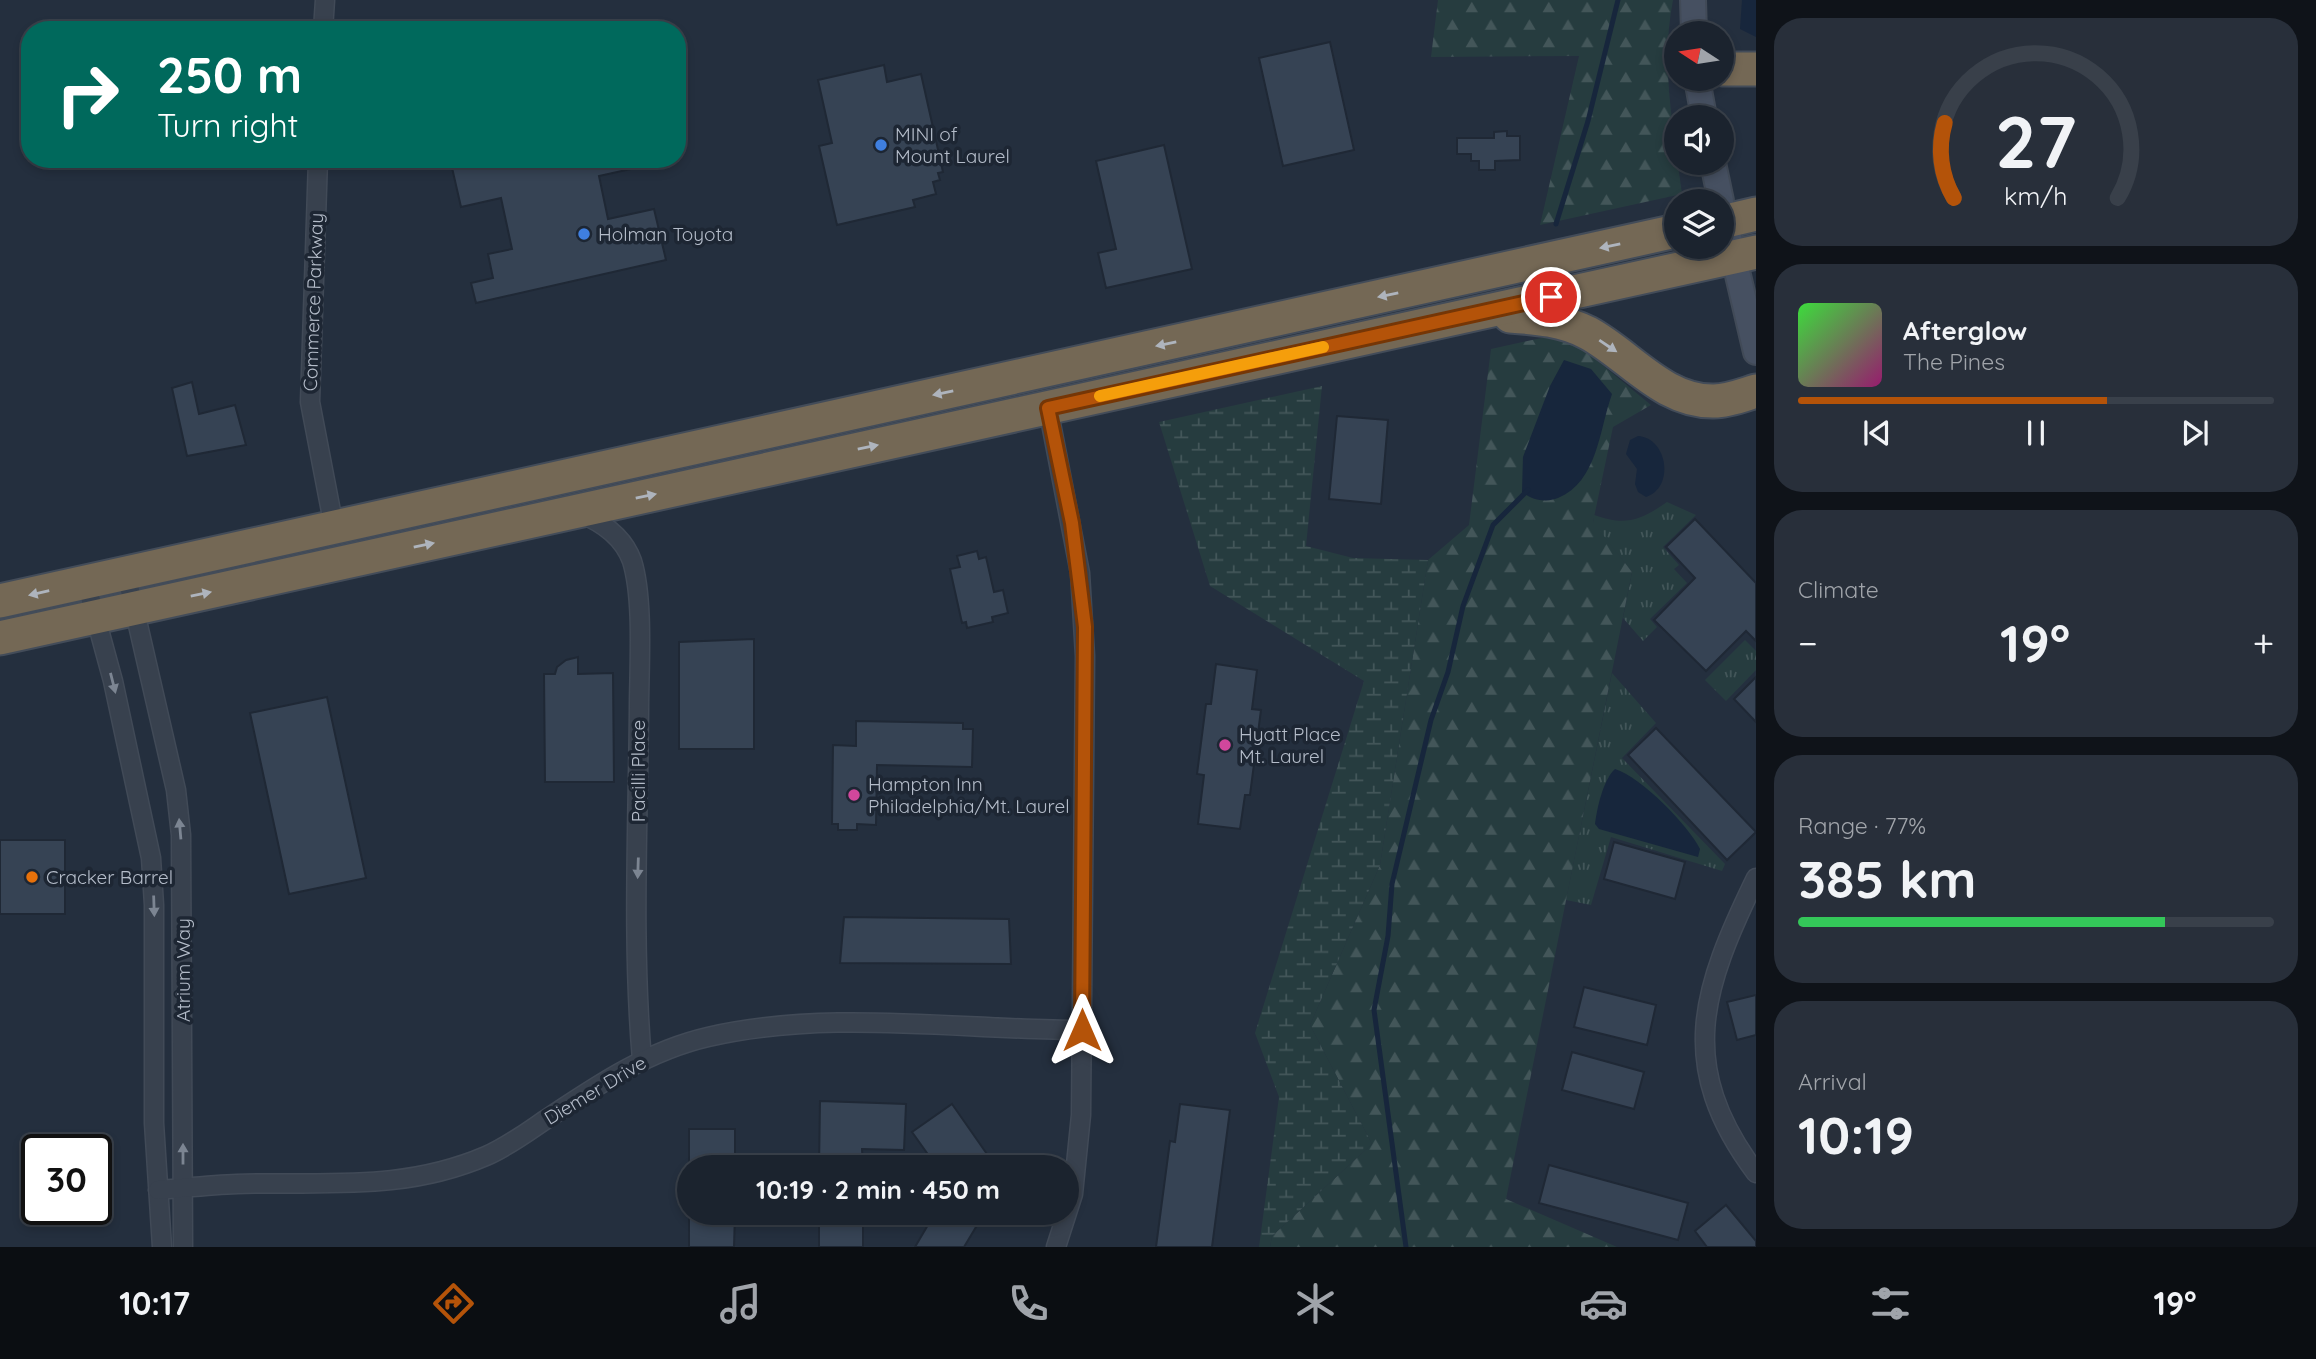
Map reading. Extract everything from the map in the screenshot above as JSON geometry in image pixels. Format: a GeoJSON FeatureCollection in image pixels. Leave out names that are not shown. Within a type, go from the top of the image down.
{"type":"FeatureCollection","features":[{"type":"Feature","properties":{"kind":"highway"},"geometry":{"type":"LineString","coordinates":[[1734,69],[1756,69]]}},
{"type":"Feature","properties":{"kind":"highway"},"geometry":{"type":"LineString","coordinates":[[0,601],[1664,234]]}},
{"type":"Feature","properties":{"kind":"highway"},"geometry":{"type":"LineString","coordinates":[[0,638],[1745,255]]}},
{"type":"Feature","properties":{"kind":"highway"},"geometry":{"type":"LineString","coordinates":[[1472,314],[1541,317],[1564,323],[1608,345],[1662,386],[1690,397],[1714,401],[1756,391]]}},
{"type":"Feature","properties":{"kind":"street"},"geometry":{"type":"LineString","coordinates":[[324,21],[325,0]]}},
{"type":"Feature","properties":{"kind":"street"},"geometry":{"type":"LineString","coordinates":[[1693,0],[1693,21]]}},
{"type":"Feature","properties":{"kind":"street","name":"Commerce Parkway"},"geometry":{"type":"LineString","coordinates":[[318,168],[310,402],[334,527]]}},
{"type":"Feature","properties":{"kind":"street"},"geometry":{"type":"LineString","coordinates":[[1734,226],[1745,255],[1756,352]]}},
{"type":"Feature","properties":{"kind":"street"},"geometry":{"type":"LineString","coordinates":[[1048,408],[1072,523],[1085,627],[1082,1030],[1078,1168],[1066,1220],[1056,1247]]}},
{"type":"Feature","properties":{"kind":"street","name":"Pacilli Place"},"geometry":{"type":"LineString","coordinates":[[575,512],[602,524],[627,550],[635,575],[638,612],[638,998],[642,1060]]}},
{"type":"Feature","properties":{"kind":"street","name":"Atrium Way"},"geometry":{"type":"LineString","coordinates":[[125,573],[176,790],[182,845],[183,1247]]}},
{"type":"Feature","properties":{"kind":"street","name":"Atrium Way"},"geometry":{"type":"LineString","coordinates":[[86,582],[140,800],[151,858],[158,1190],[162,1247]]}},
{"type":"Feature","properties":{"kind":"street"},"geometry":{"type":"LineString","coordinates":[[1756,878],[1736,917],[1713,975],[1704,1037],[1715,1101],[1735,1143],[1756,1173]]}},
{"type":"Feature","properties":{"kind":"street","name":"Diemer Drive"},"geometry":{"type":"LineString","coordinates":[[158,1190],[236,1184],[369,1184],[425,1176],[498,1150],[642,1060],[705,1037],[788,1026],[1082,1030]]}},
{"type":"Feature","properties":{"kind":"green space"},"geometry":{"type":"Polygon","coordinates":[[[1438,0],[1673,0],[1670,21],[1664,21],[1664,91],[1669,91],[1671,105],[1664,105],[1664,175],[1679,175],[1681,189],[1664,189],[1664,198],[1540,225],[1579,56],[1431,57],[1438,0]]]}},
{"type":"Feature","properties":{"kind":"green space"},"geometry":{"type":"Polygon","coordinates":[[[1601,325],[1583,349],[1651,405],[1613,427],[1593,522],[1632,572],[1506,1199],[1617,1247],[1270,1247],[1272,1236],[1372,1144],[1310,1025],[1380,865],[1428,560],[1469,525],[1491,349],[1601,325]]]}},
{"type":"Feature","properties":{"kind":"green space"},"geometry":{"type":"Polygon","coordinates":[[[1322,386],[1306,546],[1353,558],[1428,560],[1380,865],[1310,1025],[1372,1144],[1272,1236],[1270,1247],[1259,1247],[1279,1097],[1255,1033],[1364,681],[1210,586],[1159,422],[1322,386]]]}},
{"type":"Feature","properties":{"kind":"green space"},"geometry":{"type":"Polygon","coordinates":[[[1667,502],[1696,515],[1663,547],[1679,565],[1674,569],[1687,583],[1650,619],[1657,627],[1643,641],[1623,618],[1632,572],[1593,523],[1594,515],[1615,520],[1632,520],[1649,514],[1667,502]]]}},
{"type":"Feature","properties":{"kind":"green space"},"geometry":{"type":"Polygon","coordinates":[[[1745,640],[1756,651],[1756,670],[1726,701],[1705,680],[1745,640]]]}},
{"type":"Feature","properties":{"kind":"green space"},"geometry":{"type":"Polygon","coordinates":[[[1612,673],[1656,723],[1622,758],[1725,864],[1722,871],[1611,837],[1591,905],[1566,900],[1612,673]]]}},
{"type":"Feature","properties":{"kind":"water"},"geometry":{"type":"Polygon","coordinates":[[[1742,0],[1756,0],[1756,37],[1740,29],[1742,0]]]}},
{"type":"Feature","properties":{"kind":"water"},"geometry":{"type":"Polygon","coordinates":[[[1564,360],[1591,369],[1612,394],[1595,453],[1581,480],[1558,498],[1539,500],[1522,492],[1523,457],[1550,386],[1564,360]]]}},
{"type":"Feature","properties":{"kind":"water"},"geometry":{"type":"Polygon","coordinates":[[[1638,436],[1656,445],[1664,464],[1661,484],[1655,492],[1646,497],[1638,492],[1635,484],[1637,469],[1626,454],[1630,440],[1638,436]]]}},
{"type":"Feature","properties":{"kind":"water"},"geometry":{"type":"Polygon","coordinates":[[[1615,769],[1638,782],[1675,815],[1700,849],[1698,857],[1599,829],[1595,824],[1599,802],[1607,780],[1615,769]]]}},
{"type":"Feature","properties":{"kind":"building"},"geometry":{"type":"Polygon","coordinates":[[[1330,42],[1354,150],[1283,166],[1259,58],[1330,42]]]}},
{"type":"Feature","properties":{"kind":"building","name":"MINI of Mount Laurel"},"geometry":{"type":"Polygon","coordinates":[[[884,65],[887,82],[921,74],[943,172],[938,173],[940,180],[933,182],[936,194],[913,200],[915,207],[837,225],[819,146],[832,143],[818,80],[884,65]]]}},
{"type":"Feature","properties":{"kind":"building"},"geometry":{"type":"Polygon","coordinates":[[[1507,131],[1507,136],[1520,136],[1520,160],[1495,161],[1495,170],[1479,170],[1479,161],[1471,161],[1471,154],[1457,154],[1457,138],[1494,138],[1494,132],[1507,131]]]}},
{"type":"Feature","properties":{"kind":"building"},"geometry":{"type":"Polygon","coordinates":[[[1164,145],[1192,269],[1106,288],[1098,253],[1116,249],[1096,161],[1164,145]]]}},
{"type":"Feature","properties":{"kind":"building","name":"Holman Toyota"},"geometry":{"type":"Polygon","coordinates":[[[452,168],[635,168],[599,176],[608,219],[654,209],[666,260],[476,303],[471,283],[493,278],[488,254],[512,249],[501,198],[461,207],[452,168]]]}},
{"type":"Feature","properties":{"kind":"building"},"geometry":{"type":"Polygon","coordinates":[[[192,382],[199,414],[235,405],[246,445],[187,456],[172,388],[192,382]]]}},
{"type":"Feature","properties":{"kind":"building"},"geometry":{"type":"Polygon","coordinates":[[[1337,416],[1388,420],[1381,504],[1329,499],[1337,416]]]}},
{"type":"Feature","properties":{"kind":"building"},"geometry":{"type":"Polygon","coordinates":[[[1695,519],[1756,583],[1756,641],[1746,631],[1706,671],[1654,620],[1695,578],[1666,547],[1695,519]]]}},
{"type":"Feature","properties":{"kind":"building"},"geometry":{"type":"Polygon","coordinates":[[[977,551],[979,559],[986,557],[994,592],[1003,590],[1008,613],[992,617],[993,622],[967,628],[966,622],[962,623],[950,569],[960,567],[957,556],[977,551]]]}},
{"type":"Feature","properties":{"kind":"building"},"geometry":{"type":"Polygon","coordinates":[[[754,639],[754,749],[679,749],[679,642],[754,639]]]}},
{"type":"Feature","properties":{"kind":"building"},"geometry":{"type":"Polygon","coordinates":[[[578,657],[578,674],[613,673],[614,782],[545,782],[544,674],[555,674],[557,667],[566,660],[578,657]]]}},
{"type":"Feature","properties":{"kind":"building","name":"Hyatt Place Mt. Laurel"},"geometry":{"type":"Polygon","coordinates":[[[1216,664],[1257,670],[1252,709],[1261,710],[1250,795],[1245,795],[1240,829],[1198,824],[1204,775],[1197,774],[1206,704],[1211,704],[1216,664]]]}},
{"type":"Feature","properties":{"kind":"building"},"geometry":{"type":"Polygon","coordinates":[[[1756,677],[1756,722],[1734,699],[1756,677]]]}},
{"type":"Feature","properties":{"kind":"building"},"geometry":{"type":"Polygon","coordinates":[[[327,697],[366,878],[289,894],[250,713],[327,697]]]}},
{"type":"Feature","properties":{"kind":"building","name":"Hampton Inn Philadelphia/Mt. Laurel"},"geometry":{"type":"Polygon","coordinates":[[[856,721],[963,723],[963,729],[973,729],[972,767],[877,765],[876,825],[857,824],[857,830],[838,830],[838,824],[832,824],[833,745],[856,746],[856,721]]]}},
{"type":"Feature","properties":{"kind":"building"},"geometry":{"type":"Polygon","coordinates":[[[1656,728],[1756,832],[1727,860],[1628,755],[1656,728]]]}},
{"type":"Feature","properties":{"kind":"building","name":"Cracker Barrel"},"geometry":{"type":"Polygon","coordinates":[[[0,840],[65,840],[65,914],[0,914],[0,840]]]}},
{"type":"Feature","properties":{"kind":"building"},"geometry":{"type":"Polygon","coordinates":[[[1614,842],[1685,862],[1675,899],[1604,879],[1614,842]]]}},
{"type":"Feature","properties":{"kind":"building"},"geometry":{"type":"Polygon","coordinates":[[[844,917],[1009,919],[1011,964],[840,963],[844,917]]]}},
{"type":"Feature","properties":{"kind":"building"},"geometry":{"type":"Polygon","coordinates":[[[1584,987],[1656,1005],[1647,1045],[1574,1027],[1584,987]]]}},
{"type":"Feature","properties":{"kind":"building"},"geometry":{"type":"Polygon","coordinates":[[[1756,995],[1756,1035],[1737,1040],[1727,1002],[1756,995]]]}},
{"type":"Feature","properties":{"kind":"building"},"geometry":{"type":"Polygon","coordinates":[[[1572,1052],[1644,1072],[1634,1109],[1562,1090],[1572,1052]]]}},
{"type":"Feature","properties":{"kind":"building"},"geometry":{"type":"Polygon","coordinates":[[[820,1101],[906,1104],[904,1150],[862,1149],[862,1155],[819,1155],[820,1101]]]}},
{"type":"Feature","properties":{"kind":"building"},"geometry":{"type":"Polygon","coordinates":[[[952,1104],[988,1155],[928,1155],[912,1132],[952,1104]]]}},
{"type":"Feature","properties":{"kind":"building"},"geometry":{"type":"Polygon","coordinates":[[[1180,1104],[1230,1110],[1212,1247],[1156,1247],[1170,1141],[1175,1142],[1180,1104]]]}},
{"type":"Feature","properties":{"kind":"building"},"geometry":{"type":"Polygon","coordinates":[[[689,1129],[735,1129],[735,1155],[689,1155],[689,1129]]]}},
{"type":"Feature","properties":{"kind":"building"},"geometry":{"type":"Polygon","coordinates":[[[1549,1165],[1688,1203],[1678,1240],[1539,1203],[1549,1165]]]}},
{"type":"Feature","properties":{"kind":"building"},"geometry":{"type":"Polygon","coordinates":[[[1726,1205],[1756,1241],[1756,1247],[1707,1247],[1695,1231],[1726,1205]]]}},
{"type":"Feature","properties":{"kind":"building"},"geometry":{"type":"Polygon","coordinates":[[[689,1225],[735,1225],[734,1247],[689,1247],[689,1225]]]}},
{"type":"Feature","properties":{"kind":"building"},"geometry":{"type":"Polygon","coordinates":[[[819,1225],[863,1225],[863,1247],[819,1247],[819,1225]]]}},
{"type":"Feature","properties":{"kind":"building"},"geometry":{"type":"Polygon","coordinates":[[[928,1225],[976,1227],[964,1247],[915,1247],[928,1225]]]}},
{"type":"Feature","properties":{"kind":"waterway"},"geometry":{"type":"LineString","coordinates":[[1556,224],[1588,121],[1618,0]]}},
{"type":"Feature","properties":{"kind":"waterway"},"geometry":{"type":"LineString","coordinates":[[1406,1247],[1374,1010],[1388,936],[1392,884],[1431,720],[1448,672],[1463,606],[1493,525],[1528,490]]}},
{"type":"Feature","properties":{"kind":"slow traffic"},"geometry":{"type":"LineString","coordinates":[[1100,396],[1323,347]]}},
{"type":"Feature","properties":{"kind":"place","name":"MINI of Mount Laurel"},"geometry":{"type":"Point","coordinates":[881,145]}},
{"type":"Feature","properties":{"kind":"place","name":"Holman Toyota"},"geometry":{"type":"Point","coordinates":[584,234]}},
{"type":"Feature","properties":{"kind":"place","name":"Hyatt Place Mt. Laurel"},"geometry":{"type":"Point","coordinates":[1225,745]}},
{"type":"Feature","properties":{"kind":"place","name":"Hampton Inn Philadelphia/Mt. Laurel"},"geometry":{"type":"Point","coordinates":[854,795]}},
{"type":"Feature","properties":{"kind":"place","name":"Cracker Barrel"},"geometry":{"type":"Point","coordinates":[32,877]}},
{"type":"Feature","properties":{"kind":"route"},"geometry":{"type":"LineString","coordinates":[[1082,1030],[1085,627],[1072,523],[1048,408],[1551,297]]}}]}
